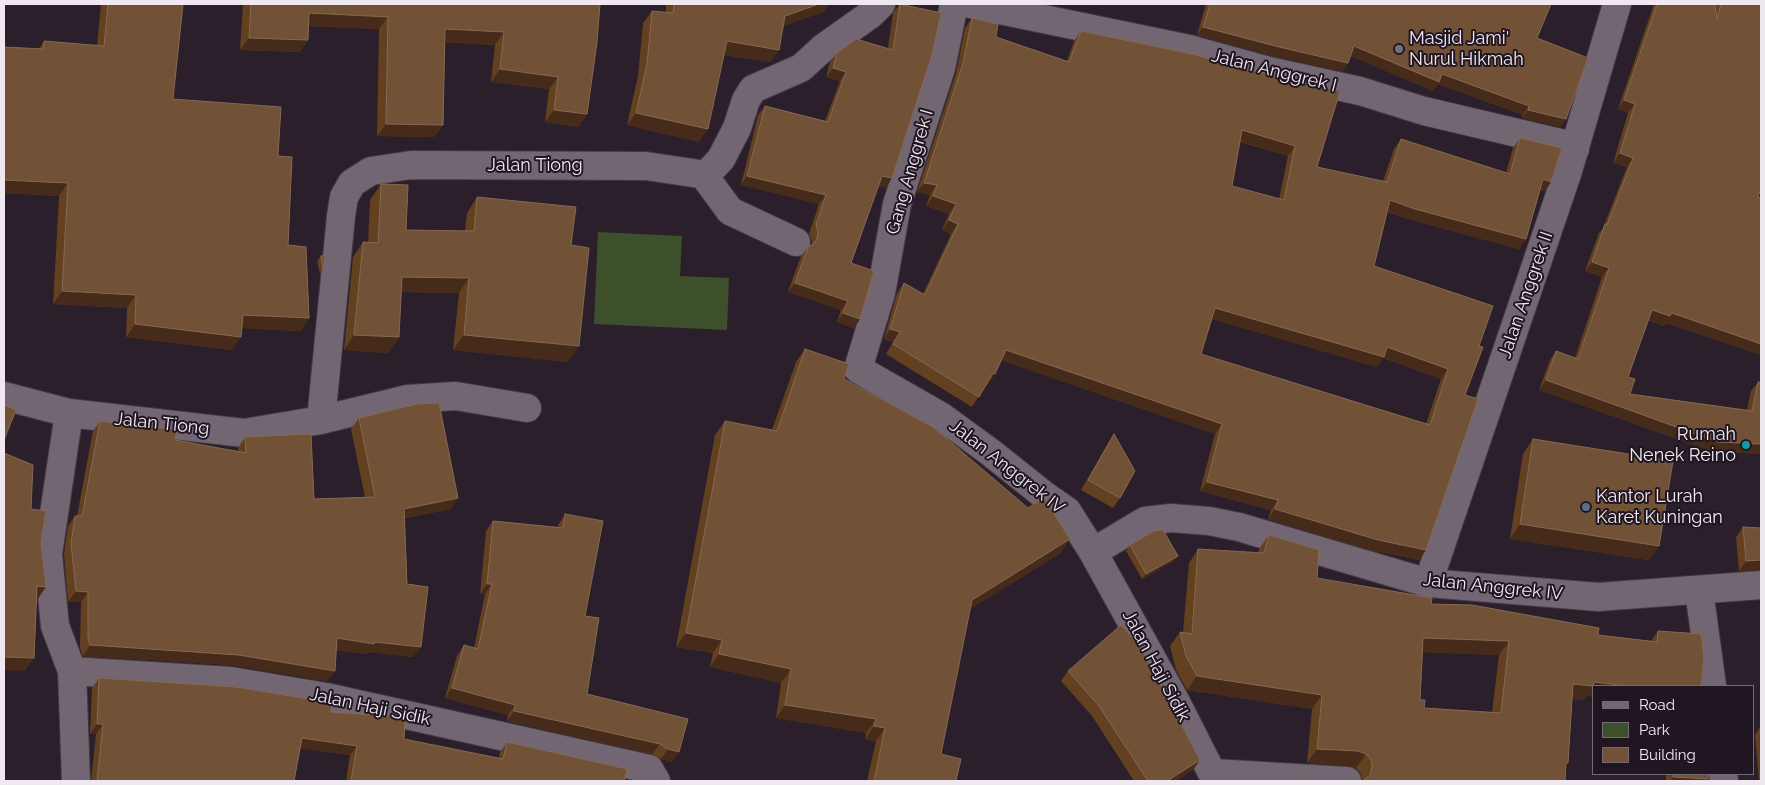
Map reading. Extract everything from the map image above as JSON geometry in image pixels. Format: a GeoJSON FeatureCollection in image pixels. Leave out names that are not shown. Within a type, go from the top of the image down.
{"type":"FeatureCollection","features":[{"type":"Feature","properties":{"kind":"street"},"geometry":{"type":"LineString","coordinates":[[796,242],[730,211],[706,175],[721,159],[737,128],[746,100],[753,89],[801,68],[823,48],[871,14],[881,4]]}},
{"type":"Feature","properties":{"kind":"street","name":"Gang Anggrek I"},"geometry":{"type":"LineString","coordinates":[[858,369],[881,293],[897,204],[941,68],[954,4]]}},
{"type":"Feature","properties":{"kind":"street","name":"Jalan Anggrek I"},"geometry":{"type":"LineString","coordinates":[[970,4],[1188,50],[1269,71],[1360,91],[1424,111],[1560,143],[1575,149]]}},
{"type":"Feature","properties":{"kind":"street","name":"Jalan Anggrek II"},"geometry":{"type":"LineString","coordinates":[[1428,583],[1575,149],[1617,4]]}},
{"type":"Feature","properties":{"kind":"street","name":"Jalan Tiong"},"geometry":{"type":"LineString","coordinates":[[321,420],[341,216],[344,197],[352,183],[372,171],[411,165],[646,166],[706,175]]}},
{"type":"Feature","properties":{"kind":"street","name":"Jalan Anggrek IV"},"geometry":{"type":"LineString","coordinates":[[858,369],[942,417],[1044,495],[1067,510],[1093,552],[1145,521],[1171,518],[1209,521],[1239,527],[1428,583],[1598,597],[1761,585]]}},
{"type":"Feature","properties":{"kind":"street","name":"Jalan Tiong"},"geometry":{"type":"LineString","coordinates":[[4,396],[69,413],[244,433],[321,420],[407,399],[456,396],[527,408]]}},
{"type":"Feature","properties":{"kind":"street"},"geometry":{"type":"LineString","coordinates":[[69,413],[48,554],[55,626],[72,671],[76,781]]}},
{"type":"Feature","properties":{"kind":"street","name":"Jalan Haji Sidik"},"geometry":{"type":"LineString","coordinates":[[1093,552],[1214,777]]}},
{"type":"Feature","properties":{"kind":"street"},"geometry":{"type":"LineString","coordinates":[[1699,590],[1712,685]]}},
{"type":"Feature","properties":{"kind":"street","name":"Jalan Haji Sidik"},"geometry":{"type":"LineString","coordinates":[[72,671],[231,681],[326,697],[649,769],[656,781]]}},
{"type":"Feature","properties":{"kind":"street"},"geometry":{"type":"LineString","coordinates":[[1214,777],[1347,781]]}},
{"type":"Feature","properties":{"kind":"green space"},"geometry":{"type":"Polygon","coordinates":[[[598,232],[682,236],[680,276],[729,278],[727,330],[594,324],[598,232]]]}},
{"type":"Feature","properties":{"kind":"building"},"geometry":{"type":"Polygon","coordinates":[[[108,4],[183,4],[173,99],[281,107],[278,156],[292,157],[288,245],[306,247],[309,318],[243,315],[241,337],[135,324],[136,295],[62,291],[68,183],[4,180],[4,47],[43,49],[44,41],[104,46],[108,4]]]}},
{"type":"Feature","properties":{"kind":"building"},"geometry":{"type":"Polygon","coordinates":[[[251,4],[600,4],[587,114],[554,110],[558,77],[500,69],[504,32],[445,29],[443,125],[386,124],[388,17],[309,13],[308,40],[249,38],[251,4]]]}},
{"type":"Feature","properties":{"kind":"building"},"geometry":{"type":"Polygon","coordinates":[[[674,4],[819,4],[785,16],[779,50],[727,41],[708,129],[636,113],[647,64],[652,11],[673,13],[674,4]]]}},
{"type":"Feature","properties":{"kind":"building"},"geometry":{"type":"Polygon","coordinates":[[[900,4],[941,13],[932,55],[892,178],[882,176],[851,263],[874,271],[860,319],[843,313],[848,301],[795,283],[808,247],[817,239],[816,224],[826,195],[747,176],[765,106],[828,122],[846,72],[833,68],[837,53],[856,39],[893,50],[900,4]]]}},
{"type":"Feature","properties":{"kind":"building"},"geometry":{"type":"Polygon","coordinates":[[[1210,4],[1551,4],[1537,38],[1588,58],[1566,119],[1528,110],[1529,106],[1442,74],[1439,82],[1354,46],[1348,63],[1203,27],[1210,4]]]}},
{"type":"Feature","properties":{"kind":"building"},"geometry":{"type":"Polygon","coordinates":[[[1657,4],[1715,4],[1717,19],[1721,4],[1761,4],[1761,188],[1758,197],[1761,198],[1761,344],[1672,313],[1670,316],[1652,310],[1628,377],[1635,379],[1630,394],[1752,411],[1758,382],[1761,382],[1761,444],[1718,442],[1546,380],[1556,351],[1578,359],[1609,268],[1592,262],[1605,224],[1607,225],[1633,158],[1620,153],[1635,104],[1624,100],[1657,4]]]}},
{"type":"Feature","properties":{"kind":"building"},"geometry":{"type":"Polygon","coordinates":[[[972,18],[998,24],[996,37],[1069,62],[1081,31],[1192,54],[1273,76],[1340,91],[1317,167],[1387,182],[1401,139],[1510,174],[1520,138],[1562,148],[1551,182],[1543,179],[1526,239],[1415,209],[1390,200],[1374,266],[1493,306],[1479,346],[1483,347],[1465,395],[1478,399],[1426,550],[1378,540],[1275,509],[1278,500],[1207,482],[1222,424],[1006,350],[995,374],[993,373],[979,397],[893,344],[900,332],[890,329],[904,283],[925,295],[958,224],[949,220],[956,204],[933,196],[937,185],[924,183],[963,63],[972,18]],[[1242,130],[1232,186],[1284,200],[1295,146],[1242,130]],[[1215,308],[1201,354],[1430,425],[1448,369],[1387,347],[1384,357],[1215,308]]]}},
{"type":"Feature","properties":{"kind":"building"},"geometry":{"type":"Polygon","coordinates":[[[381,184],[408,185],[406,230],[474,231],[477,197],[576,207],[571,245],[589,248],[579,346],[464,335],[469,278],[402,277],[399,337],[354,335],[363,242],[378,243],[381,184]]]}},
{"type":"Feature","properties":{"kind":"building"},"geometry":{"type":"Polygon","coordinates":[[[321,256],[325,256],[323,269],[321,256]]]}},
{"type":"Feature","properties":{"kind":"building"},"geometry":{"type":"Polygon","coordinates":[[[805,349],[849,364],[844,379],[933,427],[1028,508],[1044,498],[1070,539],[972,600],[941,754],[961,759],[956,781],[874,781],[885,728],[874,726],[876,719],[785,705],[791,669],[719,654],[722,640],[686,633],[725,421],[777,431],[805,349]]]}},
{"type":"Feature","properties":{"kind":"building"},"geometry":{"type":"Polygon","coordinates":[[[439,403],[458,498],[404,509],[407,584],[428,587],[421,647],[375,642],[374,644],[337,638],[335,671],[239,655],[90,645],[88,638],[88,592],[76,591],[71,544],[75,516],[82,516],[100,421],[177,430],[175,440],[246,453],[245,437],[311,434],[314,499],[375,497],[359,418],[417,404],[439,403]]]}},
{"type":"Feature","properties":{"kind":"building"},"geometry":{"type":"Polygon","coordinates":[[[4,405],[16,410],[4,440],[4,405]]]}},
{"type":"Feature","properties":{"kind":"building"},"geometry":{"type":"Polygon","coordinates":[[[1114,434],[1135,471],[1120,498],[1088,480],[1114,434]]]}},
{"type":"Feature","properties":{"kind":"building","name":"Kantor Lurah Karet Kuningan"},"geometry":{"type":"Polygon","coordinates":[[[1533,439],[1673,461],[1659,546],[1520,524],[1533,439]]]}},
{"type":"Feature","properties":{"kind":"building"},"geometry":{"type":"Polygon","coordinates":[[[4,453],[33,465],[31,509],[46,511],[41,542],[46,587],[37,586],[34,658],[4,657],[4,453]]]}},
{"type":"Feature","properties":{"kind":"building"},"geometry":{"type":"Polygon","coordinates":[[[565,514],[603,521],[585,616],[599,618],[587,694],[688,719],[679,752],[668,749],[660,744],[514,711],[515,705],[452,688],[464,645],[478,649],[492,584],[487,584],[493,521],[563,528],[565,514]]]}},
{"type":"Feature","properties":{"kind":"building"},"geometry":{"type":"Polygon","coordinates":[[[1743,527],[1761,528],[1761,560],[1746,561],[1743,527]]]}},
{"type":"Feature","properties":{"kind":"building"},"geometry":{"type":"Polygon","coordinates":[[[1163,530],[1178,556],[1146,574],[1130,545],[1154,531],[1163,530]]]}},
{"type":"Feature","properties":{"kind":"building"},"geometry":{"type":"Polygon","coordinates":[[[1269,535],[1319,550],[1317,578],[1432,598],[1431,604],[1472,605],[1599,628],[1598,635],[1657,642],[1658,631],[1701,634],[1704,656],[1701,685],[1620,685],[1594,682],[1592,686],[1573,684],[1568,763],[1566,763],[1565,781],[1363,781],[1370,775],[1372,767],[1371,760],[1366,754],[1358,751],[1317,749],[1322,695],[1197,676],[1186,656],[1180,632],[1192,634],[1198,549],[1264,553],[1269,535]],[[1423,638],[1420,700],[1425,700],[1424,708],[1501,713],[1509,641],[1423,638]]]}},
{"type":"Feature","properties":{"kind":"building"},"geometry":{"type":"Polygon","coordinates":[[[1121,625],[1140,646],[1200,760],[1167,781],[1148,781],[1099,706],[1068,671],[1121,625]]]}},
{"type":"Feature","properties":{"kind":"building"},"geometry":{"type":"Polygon","coordinates":[[[99,678],[236,687],[332,703],[331,712],[405,719],[404,739],[503,759],[507,742],[627,769],[624,781],[351,781],[357,746],[302,738],[294,781],[97,781],[103,724],[97,724],[99,678]]]}},
{"type":"Feature","properties":{"kind":"building"},"geometry":{"type":"Polygon","coordinates":[[[1673,775],[1708,775],[1708,779],[1673,777],[1673,775]]]}},
{"type":"Feature","properties":{"kind":"building"},"geometry":{"type":"Polygon","coordinates":[[[1298,779],[1337,781],[1298,781],[1298,779]]]}},
{"type":"Feature","properties":{"kind":"place","name":"Masjid Jami' Nurul Hikmah"},"geometry":{"type":"Point","coordinates":[1399,49]}},
{"type":"Feature","properties":{"kind":"place","name":"Rumah Nenek Reino"},"geometry":{"type":"Point","coordinates":[1746,445]}},
{"type":"Feature","properties":{"kind":"place","name":"Kantor Lurah Karet Kuningan"},"geometry":{"type":"Point","coordinates":[1586,507]}}]}
